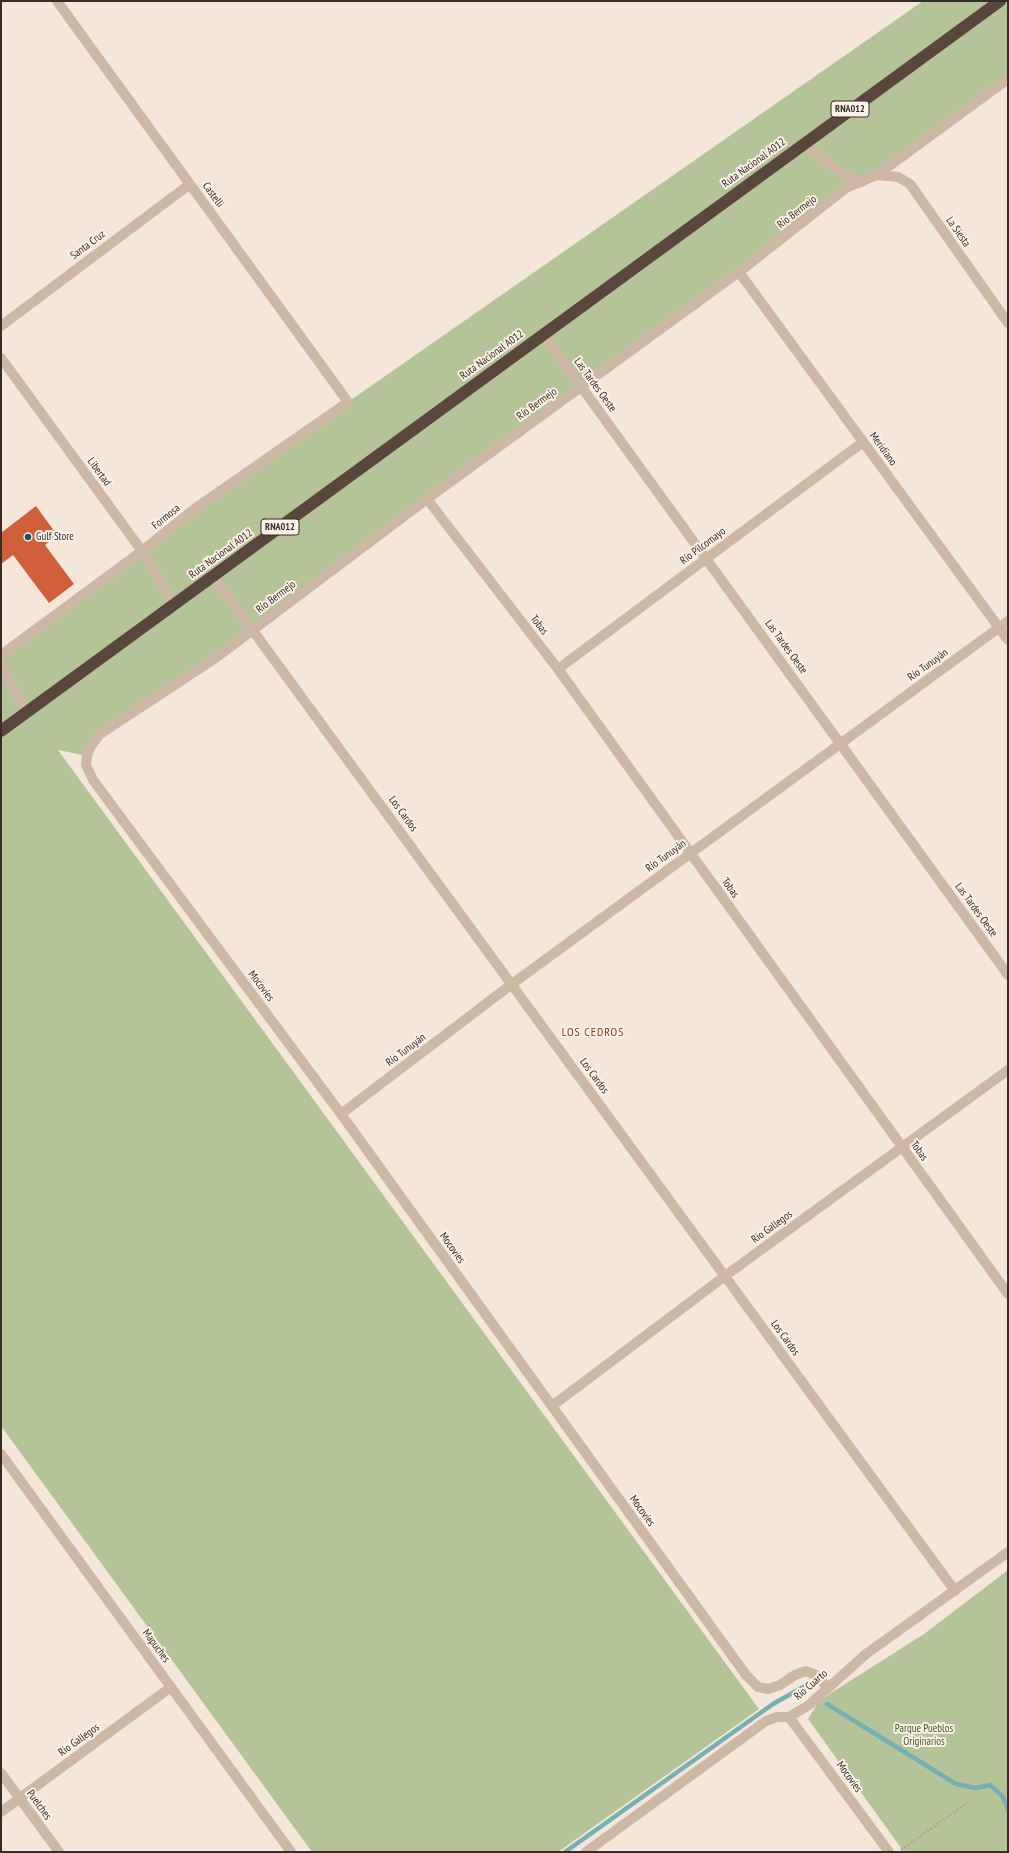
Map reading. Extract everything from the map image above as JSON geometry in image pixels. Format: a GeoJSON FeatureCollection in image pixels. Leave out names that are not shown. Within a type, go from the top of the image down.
{"type":"FeatureCollection","features":[{"type":"Feature","properties":{"kind":"highway","name":"Ruta Nacional A012"},"geometry":{"type":"LineString","coordinates":[[1,731],[1000,1]]}},
{"type":"Feature","properties":{"kind":"street","name":"Castelli"},"geometry":{"type":"LineString","coordinates":[[57,1],[348,402]]}},
{"type":"Feature","properties":{"kind":"street","name":"Río Bermejo"},"geometry":{"type":"LineString","coordinates":[[87,756],[91,746],[100,734],[217,657],[427,499],[739,272],[846,188],[877,175],[1008,79]]}},
{"type":"Feature","properties":{"kind":"street"},"geometry":{"type":"LineString","coordinates":[[803,144],[844,175],[862,182]]}},
{"type":"Feature","properties":{"kind":"street","name":"La Siesta"},"geometry":{"type":"LineString","coordinates":[[877,175],[898,177],[910,184],[1008,323]]}},
{"type":"Feature","properties":{"kind":"street","name":"Santa Cruz"},"geometry":{"type":"LineString","coordinates":[[1,326],[190,184]]}},
{"type":"Feature","properties":{"kind":"street","name":"Meridiano"},"geometry":{"type":"LineString","coordinates":[[739,272],[1008,640]]}},
{"type":"Feature","properties":{"kind":"street","name":"Las Tardes Oeste"},"geometry":{"type":"LineString","coordinates":[[543,334],[1008,975]]}},
{"type":"Feature","properties":{"kind":"street","name":"Libertad"},"geometry":{"type":"LineString","coordinates":[[1,358],[142,551],[174,604]]}},
{"type":"Feature","properties":{"kind":"street","name":"Formosa"},"geometry":{"type":"LineString","coordinates":[[1,655],[142,551],[196,507],[348,402]]}},
{"type":"Feature","properties":{"kind":"street","name":"Río Pilcomayo"},"geometry":{"type":"LineString","coordinates":[[558,669],[863,442]]}},
{"type":"Feature","properties":{"kind":"street","name":"Tobas"},"geometry":{"type":"LineString","coordinates":[[427,499],[558,669],[1008,1294]]}},
{"type":"Feature","properties":{"kind":"street","name":"Los Cardos"},"geometry":{"type":"LineString","coordinates":[[213,576],[955,1591]]}},
{"type":"Feature","properties":{"kind":"street","name":"Río Tunuyán"},"geometry":{"type":"LineString","coordinates":[[341,1114],[512,984],[1008,621]]}},
{"type":"Feature","properties":{"kind":"street"},"geometry":{"type":"LineString","coordinates":[[1,666],[28,711]]}},
{"type":"Feature","properties":{"kind":"street","name":"Mocovíes"},"geometry":{"type":"LineString","coordinates":[[87,756],[86,765],[93,780],[341,1114],[746,1675],[758,1687],[768,1689],[780,1685],[795,1675],[806,1671],[816,1674],[827,1687]]}},
{"type":"Feature","properties":{"kind":"street","name":"Rio Gallegos"},"geometry":{"type":"LineString","coordinates":[[552,1406],[725,1276],[1008,1070]]}},
{"type":"Feature","properties":{"kind":"street","name":"Mapuches"},"geometry":{"type":"LineString","coordinates":[[1,1454],[291,1852]]}},
{"type":"Feature","properties":{"kind":"street","name":"Río Cuarto"},"geometry":{"type":"LineString","coordinates":[[586,1852],[766,1721],[777,1717],[790,1717],[809,1704],[866,1654],[1008,1552]]}},
{"type":"Feature","properties":{"kind":"street","name":"Rio Gallegos"},"geometry":{"type":"LineString","coordinates":[[1,1812],[171,1687]]}},
{"type":"Feature","properties":{"kind":"street","name":"Mocovíes"},"geometry":{"type":"LineString","coordinates":[[790,1717],[889,1852]]}},
{"type":"Feature","properties":{"kind":"street","name":"Puelches"},"geometry":{"type":"LineString","coordinates":[[1,1773],[59,1852]]}},
{"type":"Feature","properties":{"kind":"path"},"geometry":{"type":"LineString","coordinates":[[898,1852],[967,1803]]}},
{"type":"Feature","properties":{"kind":"green space"},"geometry":{"type":"Polygon","coordinates":[[[923,1],[1008,1],[1008,79],[862,182],[253,630],[100,734],[87,756],[58,750],[759,1709],[558,1852],[312,1852],[1,1426],[1,655],[348,402],[923,1]]]}},
{"type":"Feature","properties":{"kind":"green space","name":"Parque Pueblos Originarios"},"geometry":{"type":"Polygon","coordinates":[[[1008,1570],[1008,1852],[904,1852],[808,1719],[817,1704],[831,1693],[924,1634],[1008,1570]]]}},
{"type":"Feature","properties":{"kind":"building"},"geometry":{"type":"Polygon","coordinates":[[[36,506],[57,535],[45,545],[74,584],[49,603],[13,555],[1,564],[1,533],[36,506]]]}},
{"type":"Feature","properties":{"kind":"waterway"},"geometry":{"type":"LineString","coordinates":[[565,1852],[773,1704],[805,1686]]}},
{"type":"Feature","properties":{"kind":"waterway"},"geometry":{"type":"LineString","coordinates":[[827,1704],[956,1784],[976,1788],[990,1785],[1003,1797],[1008,1810]]}},
{"type":"Feature","properties":{"kind":"place","name":"Gulf Store"},"geometry":{"type":"Point","coordinates":[28,537]}},
{"type":"Feature","properties":{"kind":"district","name":"LOS CEDROS"},"geometry":{"type":"Point","coordinates":[593,1033]}}]}
